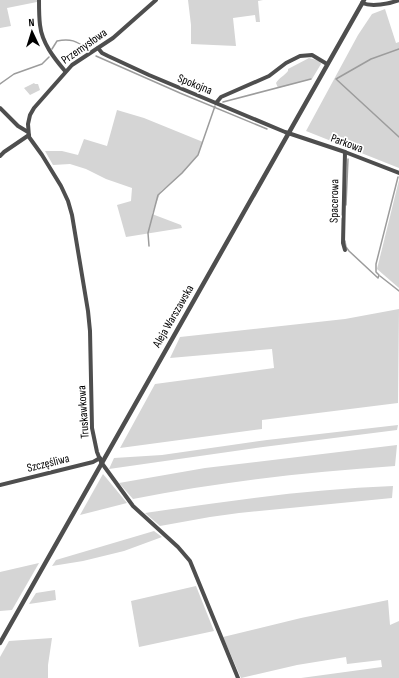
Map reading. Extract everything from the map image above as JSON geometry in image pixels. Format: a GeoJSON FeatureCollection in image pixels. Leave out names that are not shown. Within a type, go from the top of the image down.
{"type":"FeatureCollection","features":[{"type":"Feature","properties":{"kind":"street"},"geometry":{"type":"LineString","coordinates":[[39,0],[40,26],[44,38],[50,52],[65,71]]}},
{"type":"Feature","properties":{"kind":"street","name":"Przemysłowa"},"geometry":{"type":"LineString","coordinates":[[28,135],[28,124],[32,111],[65,71],[123,30],[156,0]]}},
{"type":"Feature","properties":{"kind":"street"},"geometry":{"type":"LineString","coordinates":[[363,2],[367,4],[387,3],[399,0]]}},
{"type":"Feature","properties":{"kind":"street","name":"Aleja Warszawska"},"geometry":{"type":"LineString","coordinates":[[0,643],[100,460],[363,2]]}},
{"type":"Feature","properties":{"kind":"street","name":"Spokojna"},"geometry":{"type":"LineString","coordinates":[[98,48],[102,53],[142,72],[288,133]]}},
{"type":"Feature","properties":{"kind":"street"},"geometry":{"type":"LineString","coordinates":[[216,103],[221,97],[269,76],[286,63],[300,56],[312,55],[327,64]]}},
{"type":"Feature","properties":{"kind":"street","name":"Truskawkowa"},"geometry":{"type":"LineString","coordinates":[[1,110],[28,135],[42,155],[61,186],[68,201],[72,215],[88,311],[90,331],[92,428],[100,460],[133,506],[178,547],[190,562],[238,678]]}},
{"type":"Feature","properties":{"kind":"street","name":"Parkowa"},"geometry":{"type":"LineString","coordinates":[[288,133],[345,152],[399,173]]}},
{"type":"Feature","properties":{"kind":"street"},"geometry":{"type":"LineString","coordinates":[[0,156],[2,151],[28,135]]}},
{"type":"Feature","properties":{"kind":"street","name":"Spacerowa"},"geometry":{"type":"LineString","coordinates":[[345,152],[343,243],[345,250]]}},
{"type":"Feature","properties":{"kind":"street","name":"Szczęśliwa"},"geometry":{"type":"LineString","coordinates":[[0,485],[100,460]]}},
{"type":"Feature","properties":{"kind":"shaded area"},"geometry":{"type":"Polygon","coordinates":[[[0,0],[37,0],[37,2],[7,8],[11,26],[0,28],[0,0]]]}},
{"type":"Feature","properties":{"kind":"shaded area"},"geometry":{"type":"Polygon","coordinates":[[[188,0],[263,0],[258,1],[260,22],[256,22],[255,15],[233,18],[236,46],[191,44],[191,25],[188,0]]]}},
{"type":"Feature","properties":{"kind":"shaded area"},"geometry":{"type":"Polygon","coordinates":[[[385,9],[396,43],[399,42],[399,168],[306,131],[358,35],[372,14],[385,9]]]}},
{"type":"Feature","properties":{"kind":"shaded area"},"geometry":{"type":"Polygon","coordinates":[[[309,58],[320,61],[321,64],[312,79],[278,88],[276,83],[288,71],[288,69],[309,58]]]}},
{"type":"Feature","properties":{"kind":"shaded area"},"geometry":{"type":"Polygon","coordinates":[[[34,83],[38,84],[40,90],[30,95],[24,88],[34,83]]]}},
{"type":"Feature","properties":{"kind":"shaded area"},"geometry":{"type":"Polygon","coordinates":[[[117,110],[144,118],[203,142],[199,153],[182,174],[161,191],[152,214],[181,225],[182,228],[126,237],[117,205],[131,201],[132,188],[70,164],[53,165],[45,151],[62,151],[78,155],[84,139],[107,146],[117,110]]]}},
{"type":"Feature","properties":{"kind":"shaded area"},"geometry":{"type":"Polygon","coordinates":[[[399,180],[399,288],[377,269],[399,180]]]}},
{"type":"Feature","properties":{"kind":"shaded area"},"geometry":{"type":"Polygon","coordinates":[[[399,309],[398,403],[262,420],[262,429],[120,448],[155,384],[274,368],[272,349],[170,358],[180,337],[345,319],[399,309]]]}},
{"type":"Feature","properties":{"kind":"shaded area"},"geometry":{"type":"Polygon","coordinates":[[[398,425],[397,430],[109,469],[114,458],[162,455],[267,440],[398,425]]]}},
{"type":"Feature","properties":{"kind":"shaded area"},"geometry":{"type":"Polygon","coordinates":[[[397,445],[395,466],[263,478],[133,499],[119,483],[205,468],[397,445]]]}},
{"type":"Feature","properties":{"kind":"shaded area"},"geometry":{"type":"Polygon","coordinates":[[[103,474],[127,503],[80,515],[103,474]]]}},
{"type":"Feature","properties":{"kind":"shaded area"},"geometry":{"type":"Polygon","coordinates":[[[393,486],[392,498],[239,513],[160,526],[145,513],[300,493],[393,486]]]}},
{"type":"Feature","properties":{"kind":"shaded area"},"geometry":{"type":"Polygon","coordinates":[[[154,531],[162,537],[124,551],[83,561],[52,566],[56,560],[154,531]]]}},
{"type":"Feature","properties":{"kind":"shaded area"},"geometry":{"type":"Polygon","coordinates":[[[39,563],[12,610],[0,611],[0,572],[39,563]]]}},
{"type":"Feature","properties":{"kind":"shaded area"},"geometry":{"type":"Polygon","coordinates":[[[196,586],[214,631],[139,647],[131,601],[196,586]]]}},
{"type":"Feature","properties":{"kind":"shaded area"},"geometry":{"type":"Polygon","coordinates":[[[55,590],[56,600],[29,604],[36,593],[55,590]]]}},
{"type":"Feature","properties":{"kind":"shaded area"},"geometry":{"type":"Polygon","coordinates":[[[388,600],[390,625],[399,621],[399,678],[301,678],[382,667],[381,660],[347,664],[346,657],[297,665],[241,678],[223,637],[301,618],[388,600]]]}},
{"type":"Feature","properties":{"kind":"shaded area"},"geometry":{"type":"Polygon","coordinates":[[[52,638],[48,665],[48,678],[0,678],[0,657],[9,641],[52,638]]]}},
{"type":"Feature","properties":{"kind":"waterway"},"geometry":{"type":"LineString","coordinates":[[52,49],[57,41],[66,40],[77,42],[87,49]]}},
{"type":"Feature","properties":{"kind":"waterway"},"geometry":{"type":"LineString","coordinates":[[399,49],[371,59],[336,79],[399,137]]}},
{"type":"Feature","properties":{"kind":"waterway"},"geometry":{"type":"LineString","coordinates":[[96,56],[267,129]]}},
{"type":"Feature","properties":{"kind":"waterway"},"geometry":{"type":"LineString","coordinates":[[0,84],[14,74],[42,64],[49,57]]}},
{"type":"Feature","properties":{"kind":"waterway"},"geometry":{"type":"LineString","coordinates":[[223,102],[311,79]]}},
{"type":"Feature","properties":{"kind":"waterway"},"geometry":{"type":"LineString","coordinates":[[149,246],[148,233],[158,195],[182,173],[198,155],[215,106]]}},
{"type":"Feature","properties":{"kind":"waterway"},"geometry":{"type":"LineString","coordinates":[[346,205],[348,159]]}},
{"type":"Feature","properties":{"kind":"waterway"},"geometry":{"type":"LineString","coordinates":[[345,241],[346,247],[349,251],[378,278],[379,275],[376,272],[376,264],[398,177]]}},
{"type":"Feature","properties":{"kind":"waterway"},"geometry":{"type":"LineString","coordinates":[[380,276],[399,291]]}}]}
